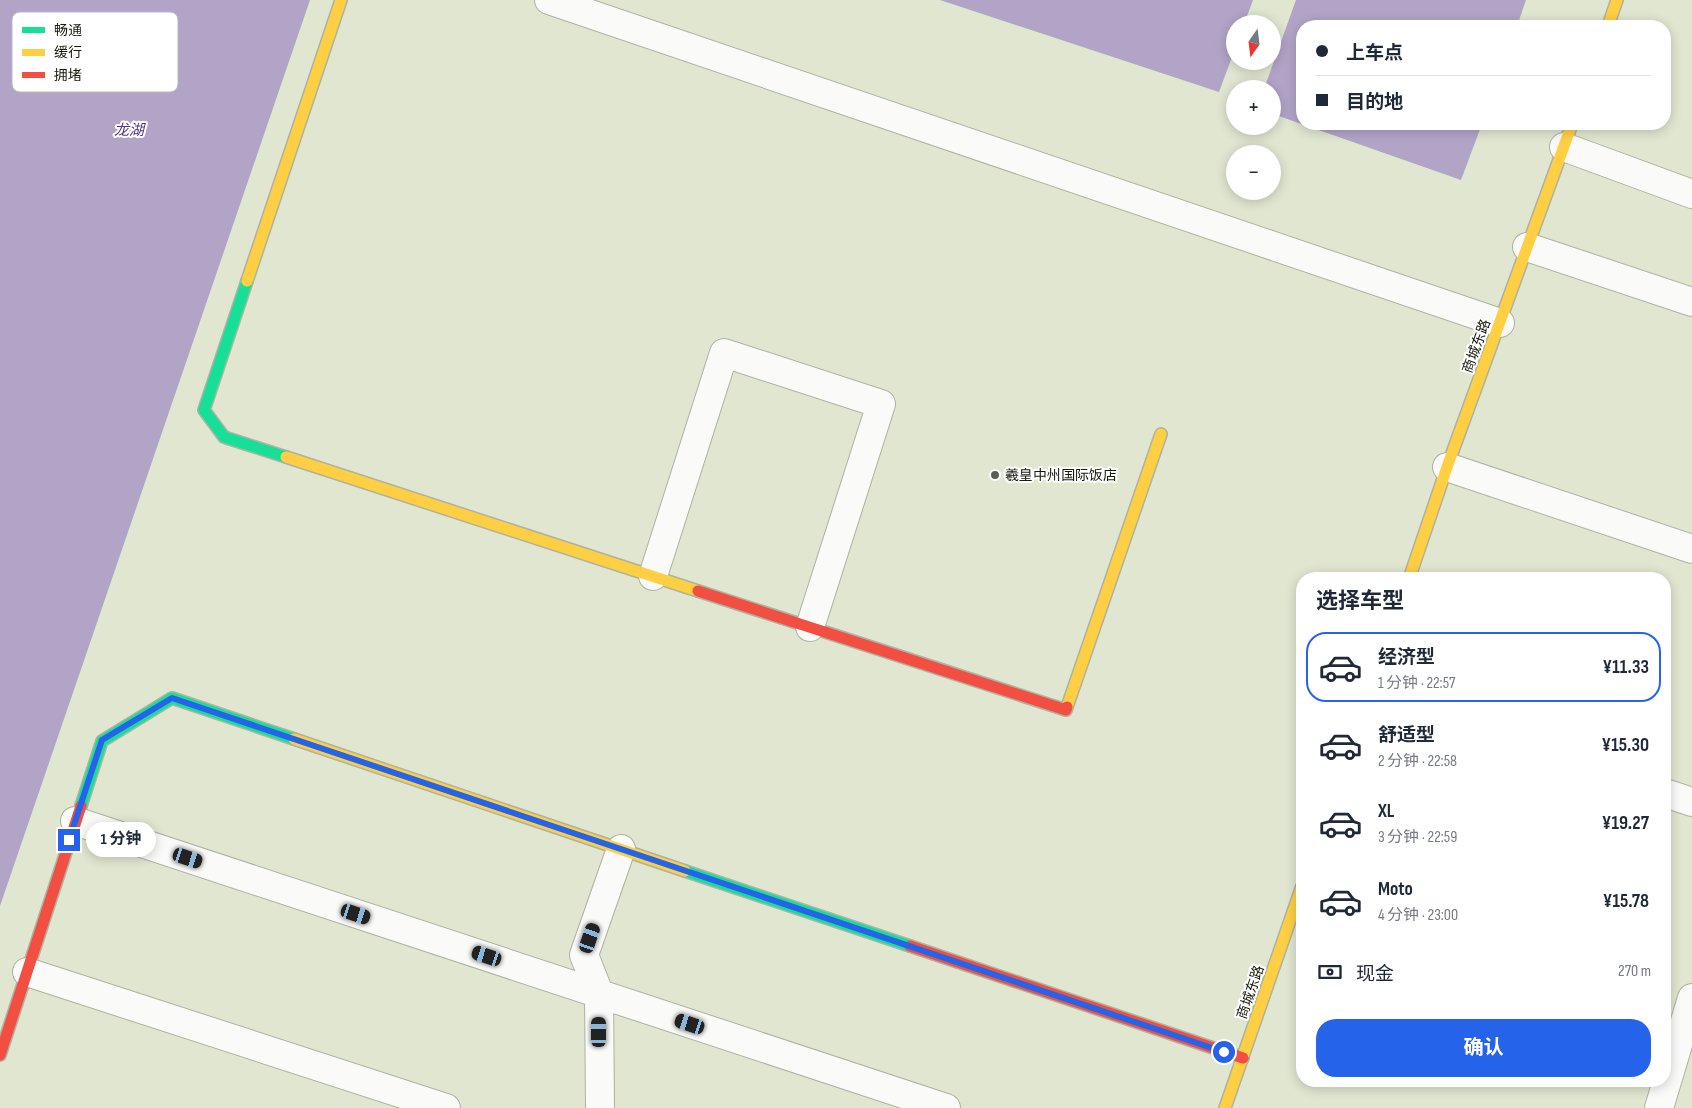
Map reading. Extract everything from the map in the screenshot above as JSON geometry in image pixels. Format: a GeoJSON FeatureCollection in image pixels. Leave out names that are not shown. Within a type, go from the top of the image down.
{"type":"FeatureCollection","features":[{"type":"Feature","properties":{"kind":"street"},"geometry":{"type":"LineString","coordinates":[[341,0],[204,410],[224,437],[1066,710],[1161,434]]}},
{"type":"Feature","properties":{"kind":"street"},"geometry":{"type":"LineString","coordinates":[[549,0],[1500,323]]}},
{"type":"Feature","properties":{"kind":"street"},"geometry":{"type":"LineString","coordinates":[[1610,20],[1617,0]]}},
{"type":"Feature","properties":{"kind":"street"},"geometry":{"type":"LineString","coordinates":[[1568,136],[1692,194]]}},
{"type":"Feature","properties":{"kind":"street","name":"商城东路"},"geometry":{"type":"LineString","coordinates":[[1411,572],[1447,467],[1568,136]]}},
{"type":"Feature","properties":{"kind":"street"},"geometry":{"type":"LineString","coordinates":[[1527,247],[1692,302]]}},
{"type":"Feature","properties":{"kind":"street"},"geometry":{"type":"LineString","coordinates":[[653,576],[724,353],[881,404],[810,627]]}},
{"type":"Feature","properties":{"kind":"street"},"geometry":{"type":"LineString","coordinates":[[1447,467],[1692,549]]}},
{"type":"Feature","properties":{"kind":"street"},"geometry":{"type":"LineString","coordinates":[[0,1055],[102,740],[172,698],[1243,1058]]}},
{"type":"Feature","properties":{"kind":"street"},"geometry":{"type":"LineString","coordinates":[[1671,795],[1692,802]]}},
{"type":"Feature","properties":{"kind":"street"},"geometry":{"type":"LineString","coordinates":[[75,822],[946,1108]]}},
{"type":"Feature","properties":{"kind":"street"},"geometry":{"type":"LineString","coordinates":[[600,1108],[599,993],[584,955],[621,849]]}},
{"type":"Feature","properties":{"kind":"street","name":"商城东路"},"geometry":{"type":"LineString","coordinates":[[1226,1108],[1296,903]]}},
{"type":"Feature","properties":{"kind":"street"},"geometry":{"type":"LineString","coordinates":[[27,972],[446,1108]]}},
{"type":"Feature","properties":{"kind":"street"},"geometry":{"type":"LineString","coordinates":[[1671,1066],[1692,998]]}},
{"type":"Feature","properties":{"kind":"street"},"geometry":{"type":"LineString","coordinates":[[1658,1108],[1664,1087]]}},
{"type":"Feature","properties":{"kind":"water","name":"龙湖"},"geometry":{"type":"Polygon","coordinates":[[[0,0],[310,0],[0,906],[0,0]]]}},
{"type":"Feature","properties":{"kind":"water"},"geometry":{"type":"Polygon","coordinates":[[[940,0],[1253,0],[1247,15],[1226,15],[1227,70],[1219,92],[940,0]]]}},
{"type":"Feature","properties":{"kind":"water"},"geometry":{"type":"Polygon","coordinates":[[[1296,0],[1526,0],[1519,20],[1296,20],[1296,122],[1281,117],[1281,80],[1267,80],[1271,70],[1281,70],[1281,42],[1296,0]]]}},
{"type":"Feature","properties":{"kind":"water"},"geometry":{"type":"Polygon","coordinates":[[[1319,130],[1480,130],[1461,180],[1319,130]]]}},
{"type":"Feature","properties":{"kind":"traffic: fast"},"geometry":{"type":"LineString","coordinates":[[247,281],[204,410],[224,437],[286,457]]}},
{"type":"Feature","properties":{"kind":"traffic: fast"},"geometry":{"type":"LineString","coordinates":[[81,806],[102,741],[172,698],[294,739]]}},
{"type":"Feature","properties":{"kind":"traffic: fast"},"geometry":{"type":"LineString","coordinates":[[685,871],[910,946]]}},
{"type":"Feature","properties":{"kind":"traffic: slow"},"geometry":{"type":"LineString","coordinates":[[247,281],[341,0]]}},
{"type":"Feature","properties":{"kind":"traffic: slow"},"geometry":{"type":"LineString","coordinates":[[1610,20],[1617,0]]}},
{"type":"Feature","properties":{"kind":"traffic: slow"},"geometry":{"type":"LineString","coordinates":[[1411,572],[1447,467],[1570,130]]}},
{"type":"Feature","properties":{"kind":"traffic: slow"},"geometry":{"type":"LineString","coordinates":[[1067,707],[1161,434]]}},
{"type":"Feature","properties":{"kind":"traffic: slow"},"geometry":{"type":"LineString","coordinates":[[286,457],[698,591]]}},
{"type":"Feature","properties":{"kind":"traffic: slow"},"geometry":{"type":"LineString","coordinates":[[294,739],[685,871]]}},
{"type":"Feature","properties":{"kind":"traffic: slow"},"geometry":{"type":"LineString","coordinates":[[1225,1108],[1296,903]]}},
{"type":"Feature","properties":{"kind":"traffic: jam"},"geometry":{"type":"LineString","coordinates":[[698,591],[1066,710],[1067,707]]}},
{"type":"Feature","properties":{"kind":"traffic: jam"},"geometry":{"type":"LineString","coordinates":[[0,1055],[81,806]]}},
{"type":"Feature","properties":{"kind":"traffic: jam"},"geometry":{"type":"LineString","coordinates":[[910,946],[1243,1058]]}},
{"type":"Feature","properties":{"kind":"place","name":"羲皇中州国际饭店"},"geometry":{"type":"Point","coordinates":[995,475]}},
{"type":"Feature","properties":{"kind":"route"},"geometry":{"type":"LineString","coordinates":[[69,840],[102,740],[172,698],[1224,1052]]}}]}
